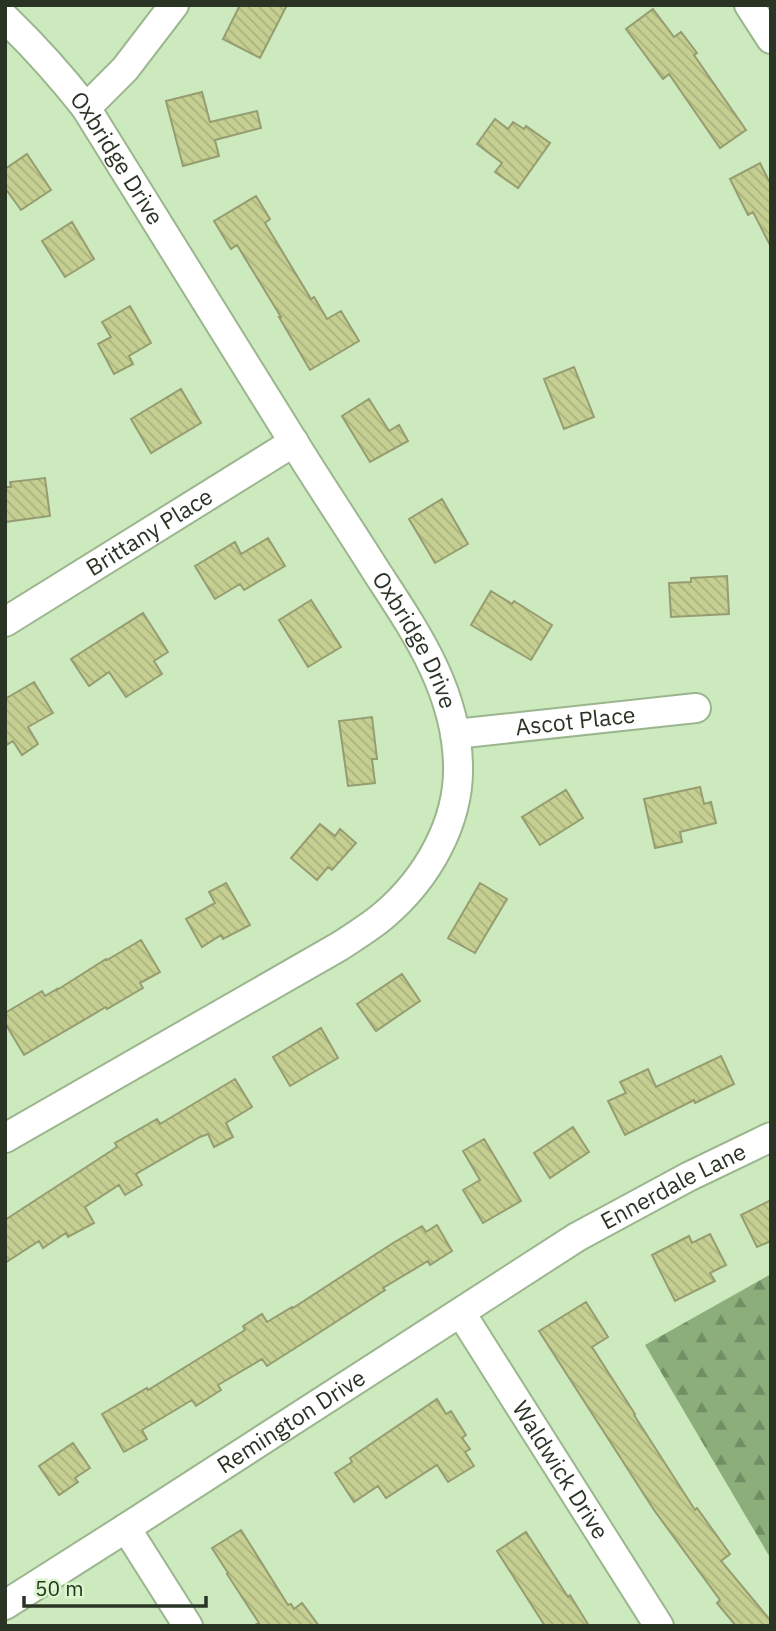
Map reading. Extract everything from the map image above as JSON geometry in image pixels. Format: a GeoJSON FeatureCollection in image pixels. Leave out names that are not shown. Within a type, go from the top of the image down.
{"type":"FeatureCollection","features":[{"type":"Feature","properties":{"kind":"street"},"geometry":{"type":"LineString","coordinates":[[86,108],[125,69],[174,5]]}},
{"type":"Feature","properties":{"kind":"street"},"geometry":{"type":"LineString","coordinates":[[749,5],[771,39]]}},
{"type":"Feature","properties":{"kind":"street","name":"Oxbridge Drive"},"geometry":{"type":"LineString","coordinates":[[5,18],[42,55],[86,108],[293,442],[408,620],[429,655],[445,696],[455,734],[458,765],[456,792],[442,840],[417,881],[383,916],[340,946],[5,1138]]}},
{"type":"Feature","properties":{"kind":"street","name":"Brittany Place"},"geometry":{"type":"LineString","coordinates":[[5,622],[293,442]]}},
{"type":"Feature","properties":{"kind":"street","name":"Ascot Place"},"geometry":{"type":"LineString","coordinates":[[455,734],[696,708]]}},
{"type":"Feature","properties":{"kind":"street","name":"Ennerdale Lane"},"geometry":{"type":"LineString","coordinates":[[577,1237],[688,1177],[771,1137]]}},
{"type":"Feature","properties":{"kind":"street","name":"Remington Drive"},"geometry":{"type":"LineString","coordinates":[[5,1605],[577,1237]]}},
{"type":"Feature","properties":{"kind":"street","name":"Waldwick Drive"},"geometry":{"type":"LineString","coordinates":[[461,1313],[659,1626]]}},
{"type":"Feature","properties":{"kind":"street"},"geometry":{"type":"LineString","coordinates":[[126,1528],[188,1626]]}},
{"type":"Feature","properties":{"kind":"green space"},"geometry":{"type":"Polygon","coordinates":[[[771,1274],[771,1559],[645,1345],[771,1274]]]}},
{"type":"Feature","properties":{"kind":"building"},"geometry":{"type":"Polygon","coordinates":[[[240,5],[287,5],[260,58],[223,39],[240,5]]]}},
{"type":"Feature","properties":{"kind":"building"},"geometry":{"type":"Polygon","coordinates":[[[653,9],[674,37],[681,32],[746,130],[720,148],[669,74],[663,79],[626,29],[653,9]]]}},
{"type":"Feature","properties":{"kind":"building"},"geometry":{"type":"Polygon","coordinates":[[[202,92],[210,122],[257,111],[261,128],[215,140],[219,156],[183,166],[166,101],[202,92]]]}},
{"type":"Feature","properties":{"kind":"building"},"geometry":{"type":"Polygon","coordinates":[[[495,119],[508,129],[513,122],[524,129],[526,126],[550,143],[518,188],[495,172],[502,163],[477,144],[495,119]]]}},
{"type":"Feature","properties":{"kind":"building"},"geometry":{"type":"Polygon","coordinates":[[[27,154],[51,190],[21,210],[5,188],[5,169],[27,154]]]}},
{"type":"Feature","properties":{"kind":"building"},"geometry":{"type":"Polygon","coordinates":[[[760,163],[771,185],[771,247],[753,212],[748,215],[730,179],[760,163]]]}},
{"type":"Feature","properties":{"kind":"building"},"geometry":{"type":"Polygon","coordinates":[[[256,196],[270,219],[265,223],[311,299],[314,297],[327,319],[341,311],[359,341],[310,370],[237,245],[231,249],[214,221],[256,196]]]}},
{"type":"Feature","properties":{"kind":"building"},"geometry":{"type":"Polygon","coordinates":[[[72,222],[94,259],[65,277],[42,241],[72,222]]]}},
{"type":"Feature","properties":{"kind":"building"},"geometry":{"type":"Polygon","coordinates":[[[130,306],[151,343],[129,356],[133,364],[114,374],[98,344],[111,337],[102,322],[130,306]]]}},
{"type":"Feature","properties":{"kind":"building"},"geometry":{"type":"Polygon","coordinates":[[[574,367],[594,417],[564,429],[544,379],[574,367]]]}},
{"type":"Feature","properties":{"kind":"building"},"geometry":{"type":"Polygon","coordinates":[[[181,389],[201,423],[151,453],[131,419],[181,389]]]}},
{"type":"Feature","properties":{"kind":"building"},"geometry":{"type":"Polygon","coordinates":[[[369,399],[389,431],[399,425],[408,441],[370,462],[342,416],[369,399]]]}},
{"type":"Feature","properties":{"kind":"building"},"geometry":{"type":"Polygon","coordinates":[[[45,478],[50,516],[5,522],[5,487],[11,487],[10,482],[45,478]]]}},
{"type":"Feature","properties":{"kind":"building"},"geometry":{"type":"Polygon","coordinates":[[[442,499],[468,544],[435,563],[409,519],[442,499]]]}},
{"type":"Feature","properties":{"kind":"building"},"geometry":{"type":"Polygon","coordinates":[[[268,538],[285,566],[244,590],[240,584],[215,599],[195,566],[235,542],[241,554],[268,538]]]}},
{"type":"Feature","properties":{"kind":"building"},"geometry":{"type":"Polygon","coordinates":[[[727,576],[729,614],[671,617],[669,583],[691,582],[691,578],[727,576]]]}},
{"type":"Feature","properties":{"kind":"building"},"geometry":{"type":"Polygon","coordinates":[[[491,591],[512,604],[514,601],[552,625],[531,660],[471,625],[491,591]]]}},
{"type":"Feature","properties":{"kind":"building"},"geometry":{"type":"Polygon","coordinates":[[[311,600],[341,647],[308,667],[279,620],[311,600]]]}},
{"type":"Feature","properties":{"kind":"building"},"geometry":{"type":"Polygon","coordinates":[[[143,613],[168,652],[154,661],[162,674],[126,697],[109,672],[89,686],[71,659],[143,613]]]}},
{"type":"Feature","properties":{"kind":"building"},"geometry":{"type":"Polygon","coordinates":[[[34,682],[53,713],[28,727],[38,744],[22,755],[13,741],[5,746],[5,699],[34,682]]]}},
{"type":"Feature","properties":{"kind":"building"},"geometry":{"type":"Polygon","coordinates":[[[372,717],[377,759],[372,759],[375,783],[348,786],[339,721],[372,717]]]}},
{"type":"Feature","properties":{"kind":"building"},"geometry":{"type":"Polygon","coordinates":[[[700,787],[704,804],[711,802],[716,823],[680,832],[682,842],[655,848],[644,799],[700,787]]]}},
{"type":"Feature","properties":{"kind":"building"},"geometry":{"type":"Polygon","coordinates":[[[566,790],[583,818],[540,845],[522,817],[566,790]]]}},
{"type":"Feature","properties":{"kind":"building"},"geometry":{"type":"Polygon","coordinates":[[[320,824],[335,836],[340,829],[356,843],[332,870],[328,867],[317,880],[291,858],[320,824]]]}},
{"type":"Feature","properties":{"kind":"building"},"geometry":{"type":"Polygon","coordinates":[[[226,883],[250,925],[223,939],[221,935],[202,947],[186,919],[215,903],[209,892],[226,883]]]}},
{"type":"Feature","properties":{"kind":"building"},"geometry":{"type":"Polygon","coordinates":[[[480,883],[507,899],[475,953],[448,938],[480,883]]]}},
{"type":"Feature","properties":{"kind":"building"},"geometry":{"type":"Polygon","coordinates":[[[141,940],[160,972],[140,983],[143,988],[24,1055],[5,1023],[5,1013],[42,991],[45,996],[57,990],[141,940]]]}},
{"type":"Feature","properties":{"kind":"building"},"geometry":{"type":"Polygon","coordinates":[[[402,974],[420,1001],[376,1031],[357,1004],[402,974]]]}},
{"type":"Feature","properties":{"kind":"building"},"geometry":{"type":"Polygon","coordinates":[[[321,1028],[338,1058],[290,1086],[273,1057],[321,1028]]]}},
{"type":"Feature","properties":{"kind":"building"},"geometry":{"type":"Polygon","coordinates":[[[721,1056],[734,1084],[695,1103],[694,1100],[625,1135],[608,1101],[626,1093],[620,1082],[648,1069],[656,1087],[721,1056]]]}},
{"type":"Feature","properties":{"kind":"building"},"geometry":{"type":"Polygon","coordinates":[[[235,1079],[252,1107],[226,1123],[233,1137],[214,1147],[208,1134],[200,1137],[136,1174],[142,1185],[125,1195],[119,1185],[85,1207],[94,1223],[68,1237],[66,1233],[43,1248],[39,1241],[5,1263],[5,1220],[117,1147],[115,1143],[157,1119],[160,1124],[235,1079]]]}},
{"type":"Feature","properties":{"kind":"building"},"geometry":{"type":"Polygon","coordinates":[[[573,1127],[589,1152],[550,1178],[534,1153],[573,1127]]]}},
{"type":"Feature","properties":{"kind":"building"},"geometry":{"type":"Polygon","coordinates":[[[484,1139],[521,1201],[483,1223],[463,1190],[480,1180],[463,1151],[484,1139]]]}},
{"type":"Feature","properties":{"kind":"building"},"geometry":{"type":"Polygon","coordinates":[[[771,1200],[771,1241],[757,1247],[741,1215],[771,1200]]]}},
{"type":"Feature","properties":{"kind":"building"},"geometry":{"type":"Polygon","coordinates":[[[437,1225],[452,1251],[430,1265],[428,1261],[383,1288],[385,1290],[267,1366],[262,1359],[218,1385],[221,1390],[196,1406],[192,1400],[142,1430],[147,1439],[124,1452],[102,1414],[147,1388],[148,1390],[245,1330],[243,1326],[262,1314],[267,1322],[422,1226],[426,1232],[437,1225]]]}},
{"type":"Feature","properties":{"kind":"building"},"geometry":{"type":"Polygon","coordinates":[[[710,1234],[726,1265],[710,1273],[715,1281],[675,1301],[652,1255],[689,1236],[692,1243],[710,1234]]]}},
{"type":"Feature","properties":{"kind":"building"},"geometry":{"type":"Polygon","coordinates":[[[586,1302],[608,1337],[592,1347],[695,1510],[697,1508],[730,1554],[721,1561],[771,1621],[771,1626],[736,1626],[717,1603],[720,1600],[654,1510],[539,1331],[586,1302]]]}},
{"type":"Feature","properties":{"kind":"building"},"geometry":{"type":"Polygon","coordinates":[[[437,1399],[446,1414],[451,1411],[466,1435],[462,1438],[470,1449],[465,1452],[474,1466],[448,1482],[437,1465],[386,1498],[378,1486],[354,1502],[335,1473],[352,1462],[350,1458],[437,1399]]]}},
{"type":"Feature","properties":{"kind":"building"},"geometry":{"type":"Polygon","coordinates":[[[73,1443],[90,1468],[75,1478],[78,1482],[59,1495],[39,1466],[73,1443]]]}},
{"type":"Feature","properties":{"kind":"building"},"geometry":{"type":"Polygon","coordinates":[[[241,1530],[288,1605],[291,1604],[294,1609],[302,1603],[319,1626],[253,1626],[259,1623],[212,1548],[241,1530]]]}},
{"type":"Feature","properties":{"kind":"building"},"geometry":{"type":"Polygon","coordinates":[[[526,1532],[589,1626],[545,1626],[497,1551],[526,1532]]]}}]}
